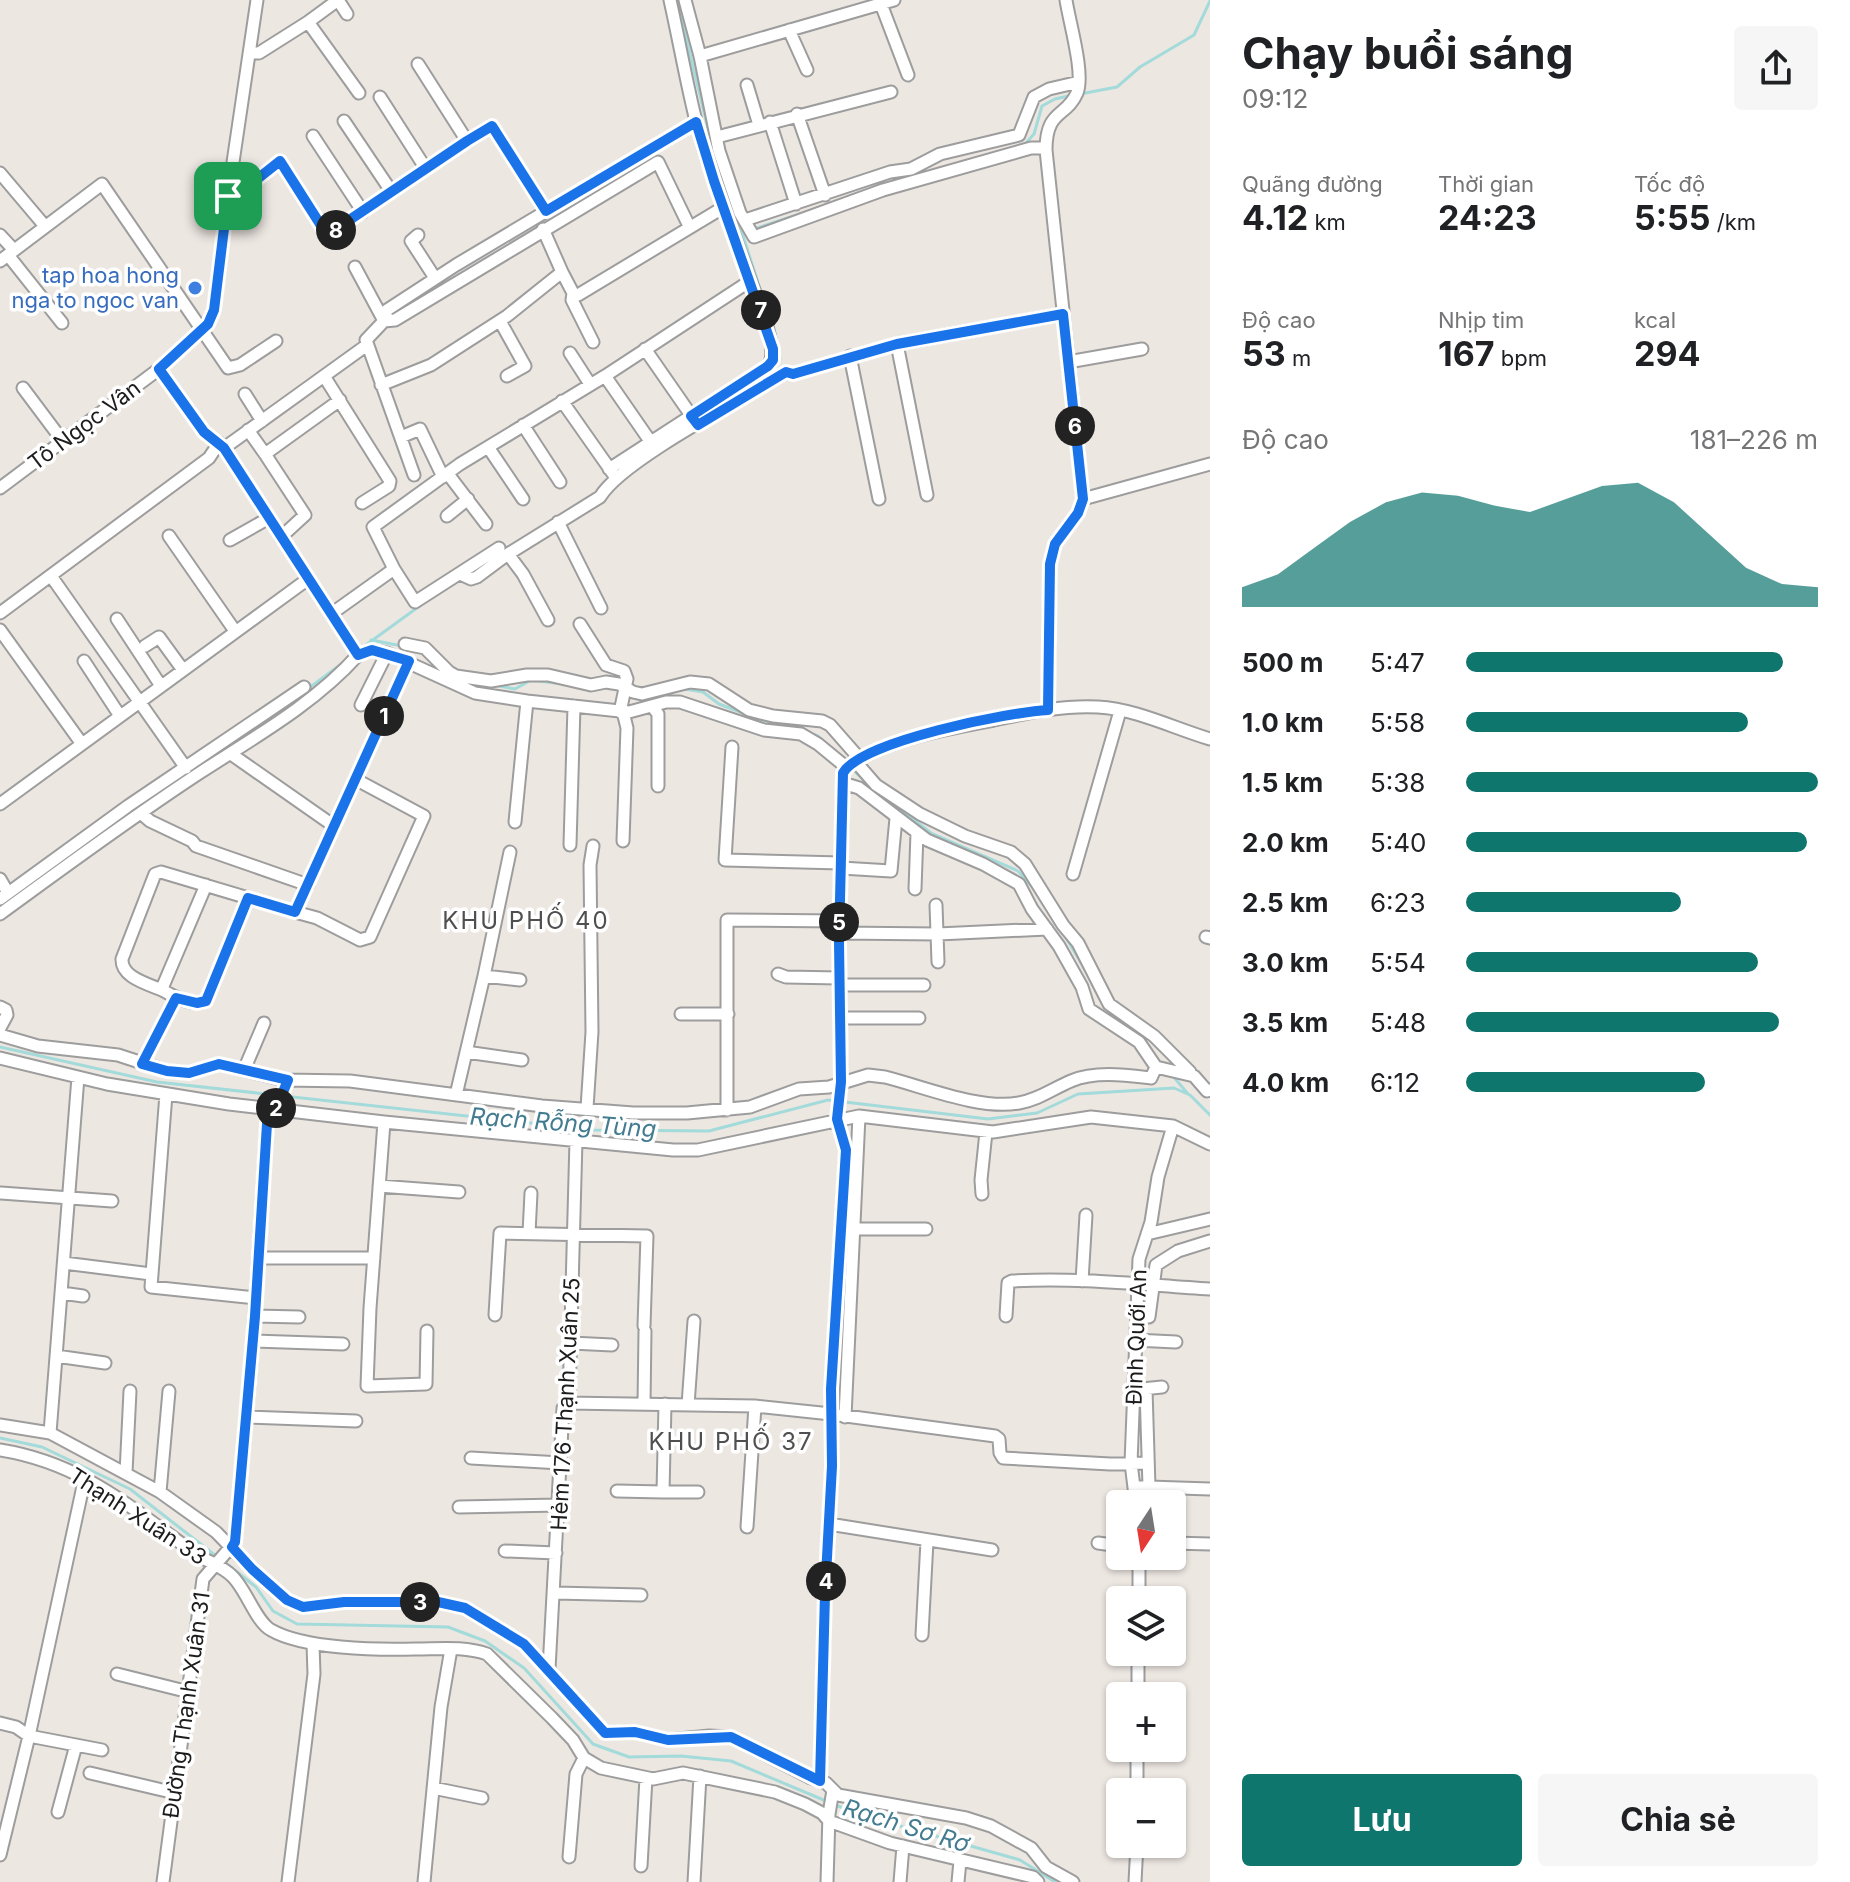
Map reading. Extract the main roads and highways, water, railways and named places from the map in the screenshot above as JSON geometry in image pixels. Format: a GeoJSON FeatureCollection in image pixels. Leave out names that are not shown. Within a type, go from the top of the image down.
{"type":"FeatureCollection","features":[{"type":"Feature","properties":{"kind":"waterway"},"geometry":{"type":"LineString","coordinates":[[677,0],[711,141]]}},
{"type":"Feature","properties":{"kind":"waterway"},"geometry":{"type":"LineString","coordinates":[[1080,94],[1117,87],[1140,67],[1194,35],[1210,1]]}},
{"type":"Feature","properties":{"kind":"waterway"},"geometry":{"type":"LineString","coordinates":[[1025,144],[1034,134],[1042,106],[1073,95]]}},
{"type":"Feature","properties":{"kind":"waterway"},"geometry":{"type":"LineString","coordinates":[[754,229],[800,214]]}},
{"type":"Feature","properties":{"kind":"waterway"},"geometry":{"type":"LineString","coordinates":[[738,220],[766,308]]}},
{"type":"Feature","properties":{"kind":"waterway"},"geometry":{"type":"LineString","coordinates":[[762,377],[775,368],[780,359],[774,330]]}},
{"type":"Feature","properties":{"kind":"waterway"},"geometry":{"type":"LineString","coordinates":[[596,494],[612,476]]}},
{"type":"Feature","properties":{"kind":"waterway"},"geometry":{"type":"LineString","coordinates":[[467,575],[491,560]]}},
{"type":"Feature","properties":{"kind":"waterway"},"geometry":{"type":"LineString","coordinates":[[359,650],[421,605]]}},
{"type":"Feature","properties":{"kind":"waterway"},"geometry":{"type":"LineString","coordinates":[[371,640],[402,646]]}},
{"type":"Feature","properties":{"kind":"waterway"},"geometry":{"type":"LineString","coordinates":[[150,798],[258,726],[344,662]]}},
{"type":"Feature","properties":{"kind":"waterway"},"geometry":{"type":"LineString","coordinates":[[494,685],[515,689],[531,680],[563,684]]}},
{"type":"Feature","properties":{"kind":"waterway"},"geometry":{"type":"LineString","coordinates":[[669,693],[685,689],[703,692],[719,704],[789,728]]}},
{"type":"Feature","properties":{"kind":"waterway"},"geometry":{"type":"LineString","coordinates":[[811,734],[828,745]]}},
{"type":"Feature","properties":{"kind":"waterway"},"geometry":{"type":"LineString","coordinates":[[850,767],[871,787]]}},
{"type":"Feature","properties":{"kind":"waterway"},"geometry":{"type":"LineString","coordinates":[[883,796],[931,833],[1018,871],[1035,890]]}},
{"type":"Feature","properties":{"kind":"waterway"},"geometry":{"type":"LineString","coordinates":[[1065,936],[1090,978]]}},
{"type":"Feature","properties":{"kind":"waterway"},"geometry":{"type":"LineString","coordinates":[[1118,1016],[1132,1031]]}},
{"type":"Feature","properties":{"kind":"waterway","name":"Rạch Rỗng Tùng"},"geometry":{"type":"LineString","coordinates":[[0,1047],[157,1082],[594,1130],[709,1131],[828,1100],[988,1119],[1037,1113],[1078,1094],[1174,1088],[1190,1095],[1210,1115]]}},
{"type":"Feature","properties":{"kind":"waterway"},"geometry":{"type":"LineString","coordinates":[[1172,1075],[1188,1094]]}},
{"type":"Feature","properties":{"kind":"waterway","name":"Rạch Sơ Rơ"},"geometry":{"type":"LineString","coordinates":[[0,1438],[42,1447],[130,1489],[216,1556]]}},
{"type":"Feature","properties":{"kind":"waterway","name":"Rạch Sơ Rơ"},"geometry":{"type":"LineString","coordinates":[[222,1560],[256,1587],[273,1611],[297,1624],[448,1627],[485,1641],[524,1668],[593,1744],[629,1757],[681,1756],[731,1761],[826,1801]]}},
{"type":"Feature","properties":{"kind":"waterway","name":"Rạch Sơ Rơ"},"geometry":{"type":"LineString","coordinates":[[833,1804],[861,1815],[1020,1860],[1055,1882]]}},
{"type":"Feature","properties":{"kind":"place","name":"tap hoa hong nga to ngoc van"},"geometry":{"type":"Point","coordinates":[195,288]}},
{"type":"Feature","properties":{"kind":"district","name":"KHU PHỐ 40"},"geometry":{"type":"Point","coordinates":[526,921]}},
{"type":"Feature","properties":{"kind":"district","name":"KHU PHỐ 37"},"geometry":{"type":"Point","coordinates":[731,1442]}}]}
